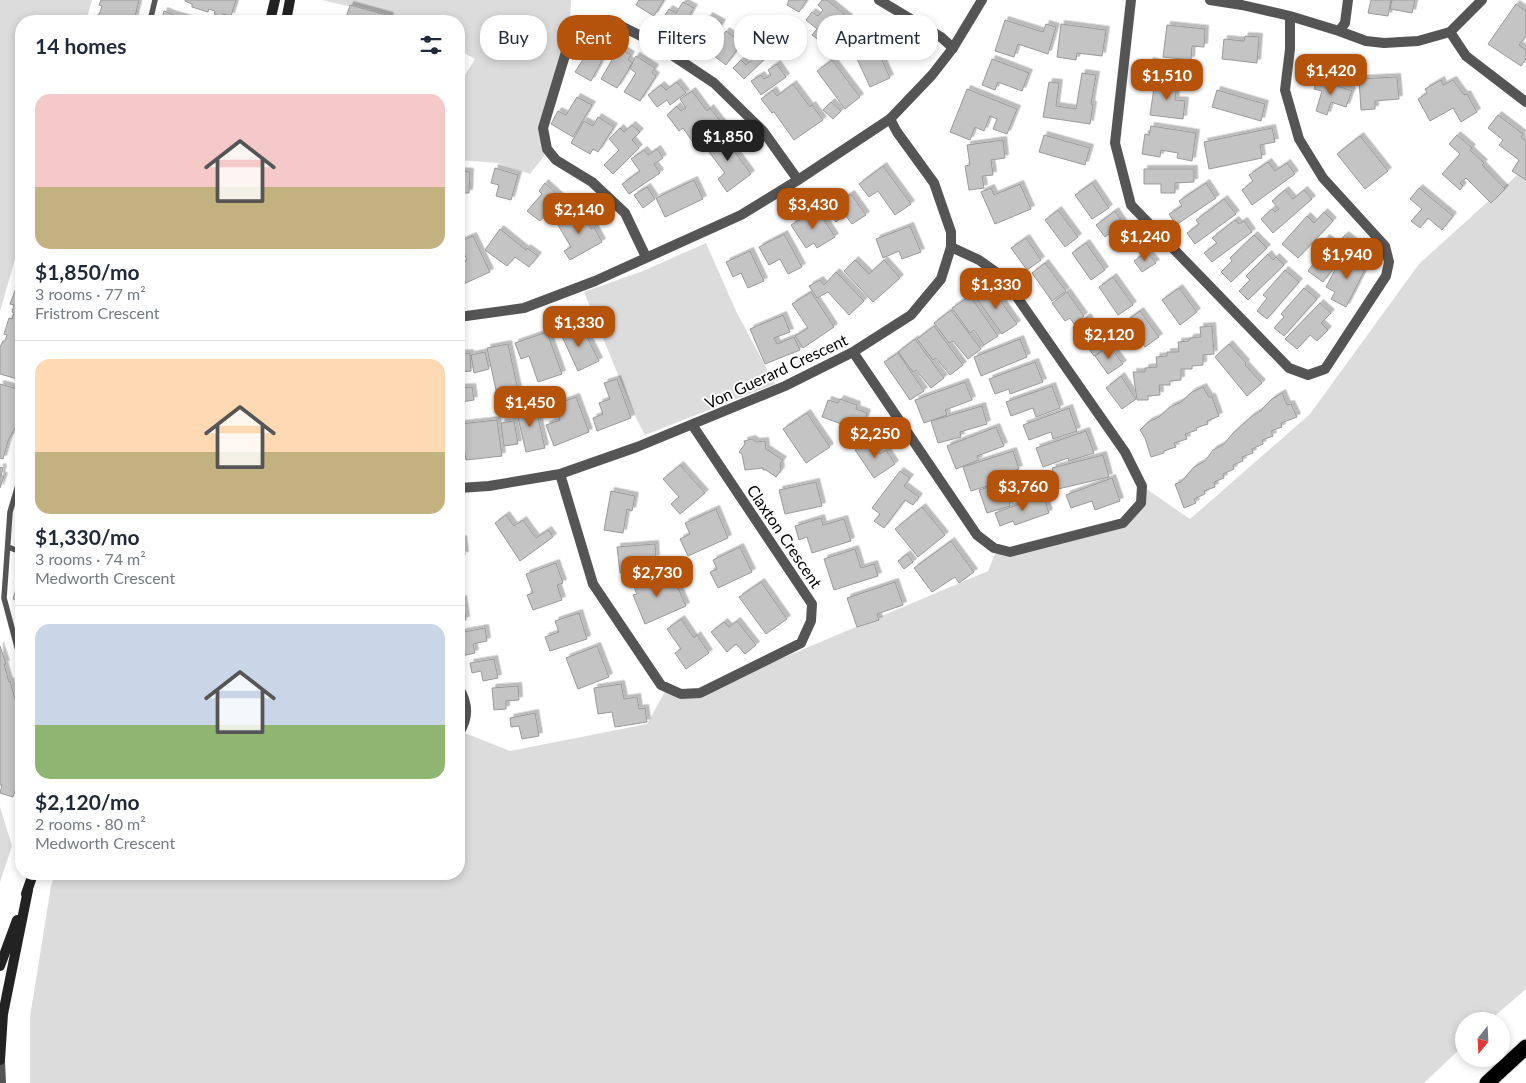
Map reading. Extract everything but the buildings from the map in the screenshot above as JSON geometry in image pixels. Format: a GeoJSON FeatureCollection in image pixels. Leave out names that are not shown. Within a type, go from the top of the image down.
{"type":"FeatureCollection","features":[{"type":"Feature","properties":{"kind":"highway"},"geometry":{"type":"LineString","coordinates":[[1487,1083],[1526,1047]]}},
{"type":"Feature","properties":{"kind":"main road"},"geometry":{"type":"LineString","coordinates":[[271,15],[275,0]]}},
{"type":"Feature","properties":{"kind":"main road"},"geometry":{"type":"LineString","coordinates":[[287,15],[290,0]]}},
{"type":"Feature","properties":{"kind":"main road"},"geometry":{"type":"LineString","coordinates":[[0,966],[31,880]]}},
{"type":"Feature","properties":{"kind":"main road"},"geometry":{"type":"LineString","coordinates":[[0,1061],[4,1014],[28,890]]}},
{"type":"Feature","properties":{"kind":"street"},"geometry":{"type":"LineString","coordinates":[[879,0],[941,37],[954,48]]}},
{"type":"Feature","properties":{"kind":"street"},"geometry":{"type":"LineString","coordinates":[[465,316],[524,308],[595,281],[741,215],[890,119],[932,75],[954,48],[982,0]]}},
{"type":"Feature","properties":{"kind":"street"},"geometry":{"type":"LineString","coordinates":[[1131,0],[1115,143],[1131,205],[1289,368],[1308,375],[1325,369],[1386,276],[1389,262],[1386,246],[1323,178],[1299,139],[1285,90],[1290,49],[1290,16]]}},
{"type":"Feature","properties":{"kind":"street"},"geometry":{"type":"LineString","coordinates":[[1210,0],[1290,16],[1366,41],[1384,43],[1418,41],[1450,32],[1482,0]]}},
{"type":"Feature","properties":{"kind":"street"},"geometry":{"type":"LineString","coordinates":[[1339,31],[1345,22],[1348,0]]}},
{"type":"Feature","properties":{"kind":"street"},"geometry":{"type":"LineString","coordinates":[[646,257],[625,214],[592,182],[556,160],[547,149],[544,128],[569,42],[580,30],[596,24],[621,26],[651,41],[714,83],[762,131],[798,180]]}},
{"type":"Feature","properties":{"kind":"street"},"geometry":{"type":"LineString","coordinates":[[1450,32],[1466,56],[1526,102]]}},
{"type":"Feature","properties":{"kind":"street","name":"Von Guerard Crescent"},"geometry":{"type":"LineString","coordinates":[[465,488],[490,486],[560,474],[637,448],[785,386],[853,352],[911,315],[941,279],[952,247],[951,232],[934,183],[897,132],[890,119]]}},
{"type":"Feature","properties":{"kind":"street"},"geometry":{"type":"LineString","coordinates":[[853,352],[977,535],[994,548],[1010,552],[1123,523],[1141,503],[1142,486],[1120,444],[1003,277],[979,260],[952,247]]}},
{"type":"Feature","properties":{"kind":"street","name":"Claxton Crescent"},"geometry":{"type":"LineString","coordinates":[[560,474],[594,584],[660,685],[681,694],[700,693],[801,643],[811,621],[812,604],[693,426]]}},
{"type":"Feature","properties":{"kind":"street"},"geometry":{"type":"LineString","coordinates":[[465,700],[468,712],[465,719]]}},
{"type":"Feature","properties":{"kind":"street"},"geometry":{"type":"LineString","coordinates":[[0,1061],[1,1083]]}},
{"type":"Feature","properties":{"kind":"lane"},"geometry":{"type":"LineString","coordinates":[[151,15],[155,0]]}},
{"type":"Feature","properties":{"kind":"lane"},"geometry":{"type":"LineString","coordinates":[[15,495],[10,512],[4,598],[15,639]]}},
{"type":"Feature","properties":{"kind":"lane"},"geometry":{"type":"LineString","coordinates":[[8,547],[15,550]]}},
{"type":"Feature","properties":{"kind":"shaded area"},"geometry":{"type":"Polygon","coordinates":[[[0,0],[92,0],[88,15],[15,15],[15,260],[0,311],[0,0]]]}},
{"type":"Feature","properties":{"kind":"shaded area"},"geometry":{"type":"Polygon","coordinates":[[[322,0],[571,0],[570,15],[557,15],[557,60],[563,60],[552,97],[544,156],[530,174],[498,163],[465,160],[465,75],[475,59],[465,53],[465,15],[386,15],[322,0]]]}},
{"type":"Feature","properties":{"kind":"shaded area"},"geometry":{"type":"Polygon","coordinates":[[[1526,167],[1526,989],[1499,1012],[1455,1012],[1455,1054],[1424,1083],[30,1083],[30,1017],[53,880],[465,880],[465,733],[510,751],[647,724],[667,688],[700,693],[988,571],[995,554],[1010,552],[1123,523],[1138,507],[1142,486],[1190,519],[1310,414],[1419,264],[1526,167]]]}},
{"type":"Feature","properties":{"kind":"shaded area"},"geometry":{"type":"Polygon","coordinates":[[[706,243],[736,311],[775,384],[645,435],[635,416],[584,292],[643,271],[706,243]]]}},
{"type":"Feature","properties":{"kind":"shaded area"},"geometry":{"type":"Polygon","coordinates":[[[0,807],[12,846],[0,882],[0,807]]]}}]}
